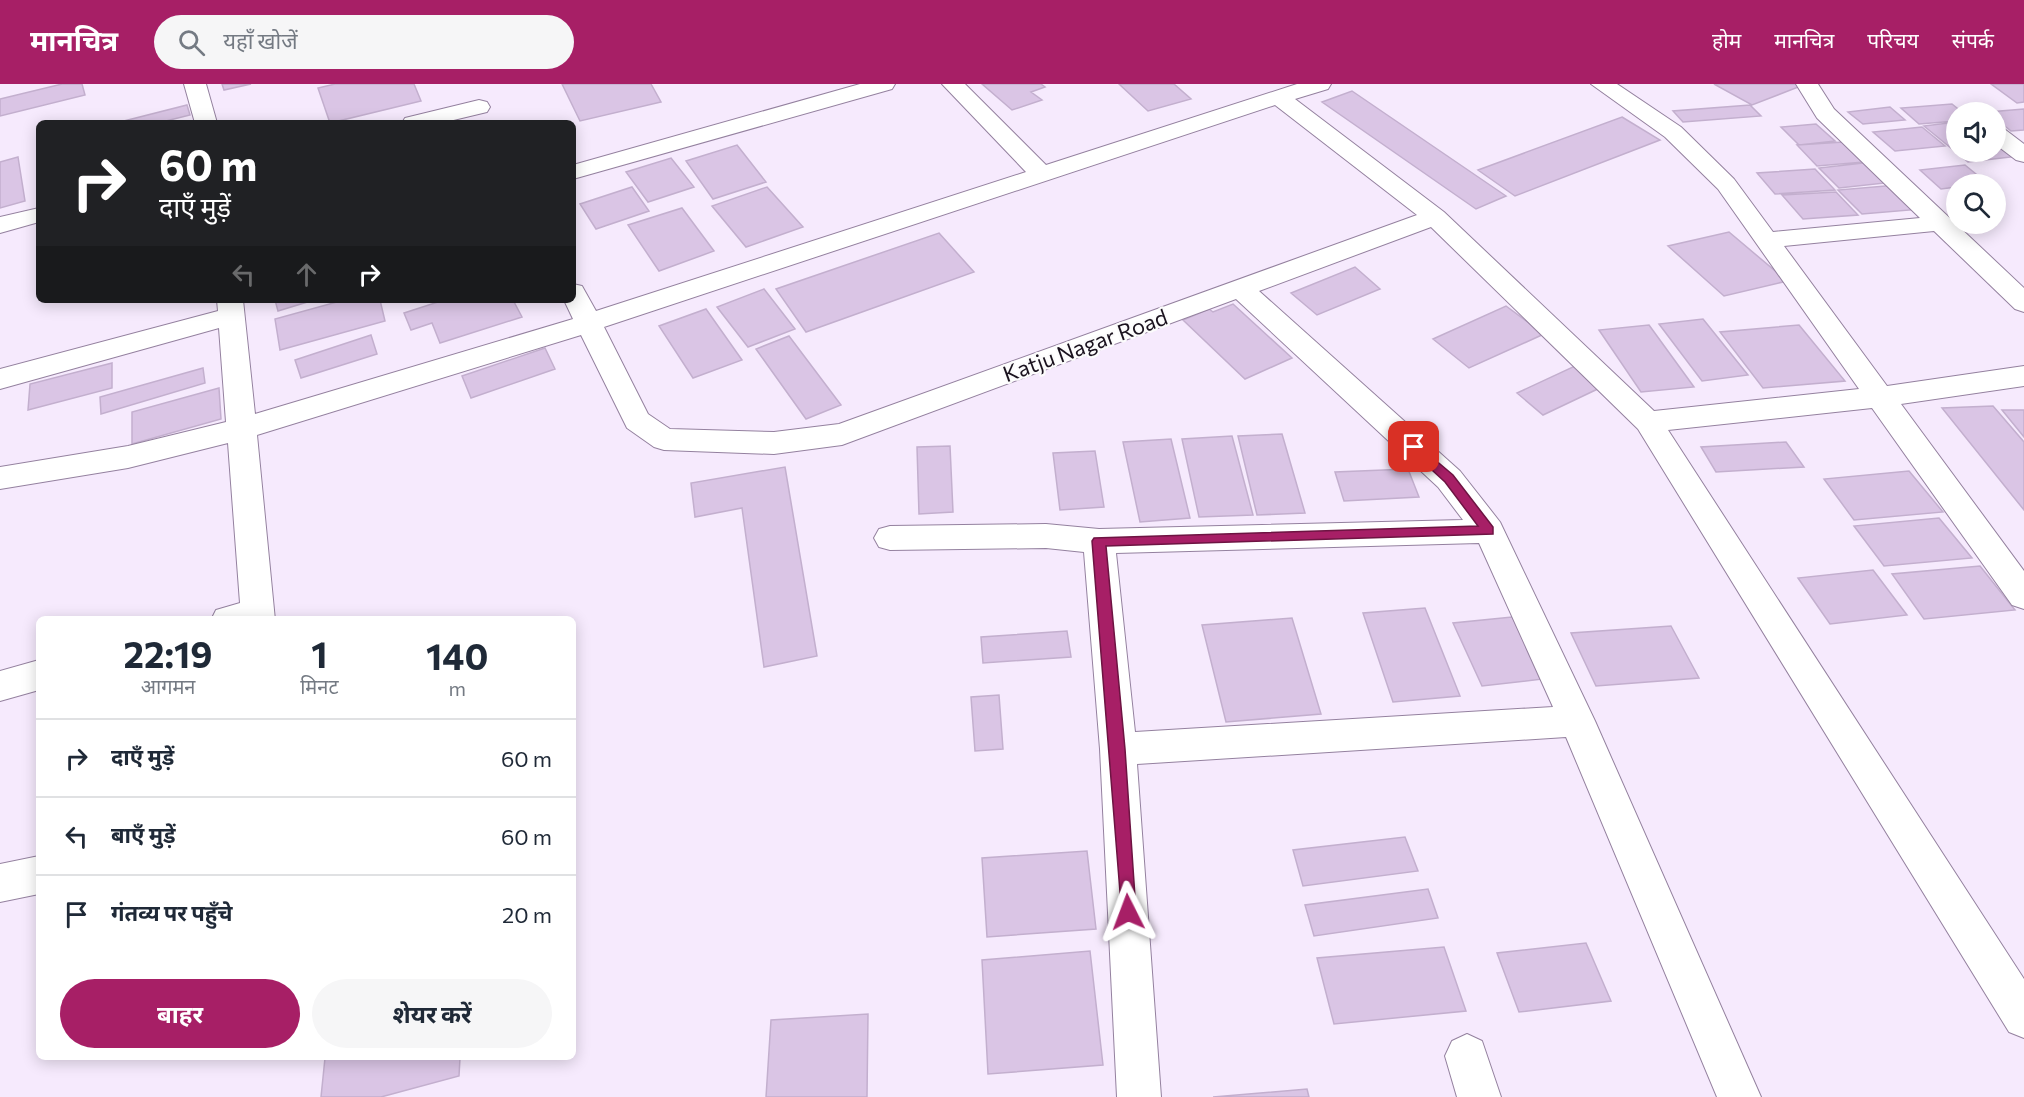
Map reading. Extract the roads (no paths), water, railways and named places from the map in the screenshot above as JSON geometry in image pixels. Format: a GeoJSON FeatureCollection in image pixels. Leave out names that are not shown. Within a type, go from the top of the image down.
{"type":"FeatureCollection","features":[{"type":"Feature","properties":{"kind":"street"},"geometry":{"type":"LineString","coordinates":[[195,84],[205,120]]}},
{"type":"Feature","properties":{"kind":"street"},"geometry":{"type":"LineString","coordinates":[[439,120],[483,115],[467,84]]}},
{"type":"Feature","properties":{"kind":"street"},"geometry":{"type":"LineString","coordinates":[[953,84],[1043,175]]}},
{"type":"Feature","properties":{"kind":"street"},"geometry":{"type":"LineString","coordinates":[[0,478],[128,457],[242,429],[589,323],[1320,84]]}},
{"type":"Feature","properties":{"kind":"street"},"geometry":{"type":"LineString","coordinates":[[1602,84],[1673,132],[1726,184],[2024,596]]}},
{"type":"Feature","properties":{"kind":"street"},"geometry":{"type":"LineString","coordinates":[[1807,84],[1825,113],[2024,303]]}},
{"type":"Feature","properties":{"kind":"street"},"geometry":{"type":"LineString","coordinates":[[576,171],[874,85]]}},
{"type":"Feature","properties":{"kind":"street"},"geometry":{"type":"LineString","coordinates":[[1278,97],[1435,217],[1648,422],[2024,1017]]}},
{"type":"Feature","properties":{"kind":"street"},"geometry":{"type":"LineString","coordinates":[[2006,141],[2024,155]]}},
{"type":"Feature","properties":{"kind":"street"},"geometry":{"type":"LineString","coordinates":[[0,225],[36,216]]}},
{"type":"Feature","properties":{"kind":"street","name":"Katju Nagar Road"},"geometry":{"type":"LineString","coordinates":[[576,298],[637,421],[664,439],[774,443],[842,434],[1435,217]]}},
{"type":"Feature","properties":{"kind":"street"},"geometry":{"type":"LineString","coordinates":[[1766,240],[1941,223]]}},
{"type":"Feature","properties":{"kind":"street"},"geometry":{"type":"LineString","coordinates":[[1240,288],[1449,478],[1489,531],[1577,722],[1740,1097]]}},
{"type":"Feature","properties":{"kind":"street"},"geometry":{"type":"LineString","coordinates":[[0,379],[231,308],[242,429],[248,616]]}},
{"type":"Feature","properties":{"kind":"street"},"geometry":{"type":"LineString","coordinates":[[1648,422],[1879,397],[2024,376]]}},
{"type":"Feature","properties":{"kind":"street"},"geometry":{"type":"LineString","coordinates":[[890,538],[1046,536],[1099,541],[1489,531]]}},
{"type":"Feature","properties":{"kind":"street"},"geometry":{"type":"LineString","coordinates":[[1099,541],[1118,749],[1139,1097]]}},
{"type":"Feature","properties":{"kind":"street"},"geometry":{"type":"LineString","coordinates":[[0,686],[36,676]]}},
{"type":"Feature","properties":{"kind":"street"},"geometry":{"type":"LineString","coordinates":[[1118,749],[1577,722]]}},
{"type":"Feature","properties":{"kind":"street"},"geometry":{"type":"LineString","coordinates":[[0,883],[36,876]]}},
{"type":"Feature","properties":{"kind":"street"},"geometry":{"type":"LineString","coordinates":[[1467,1056],[1479,1097]]}}]}
